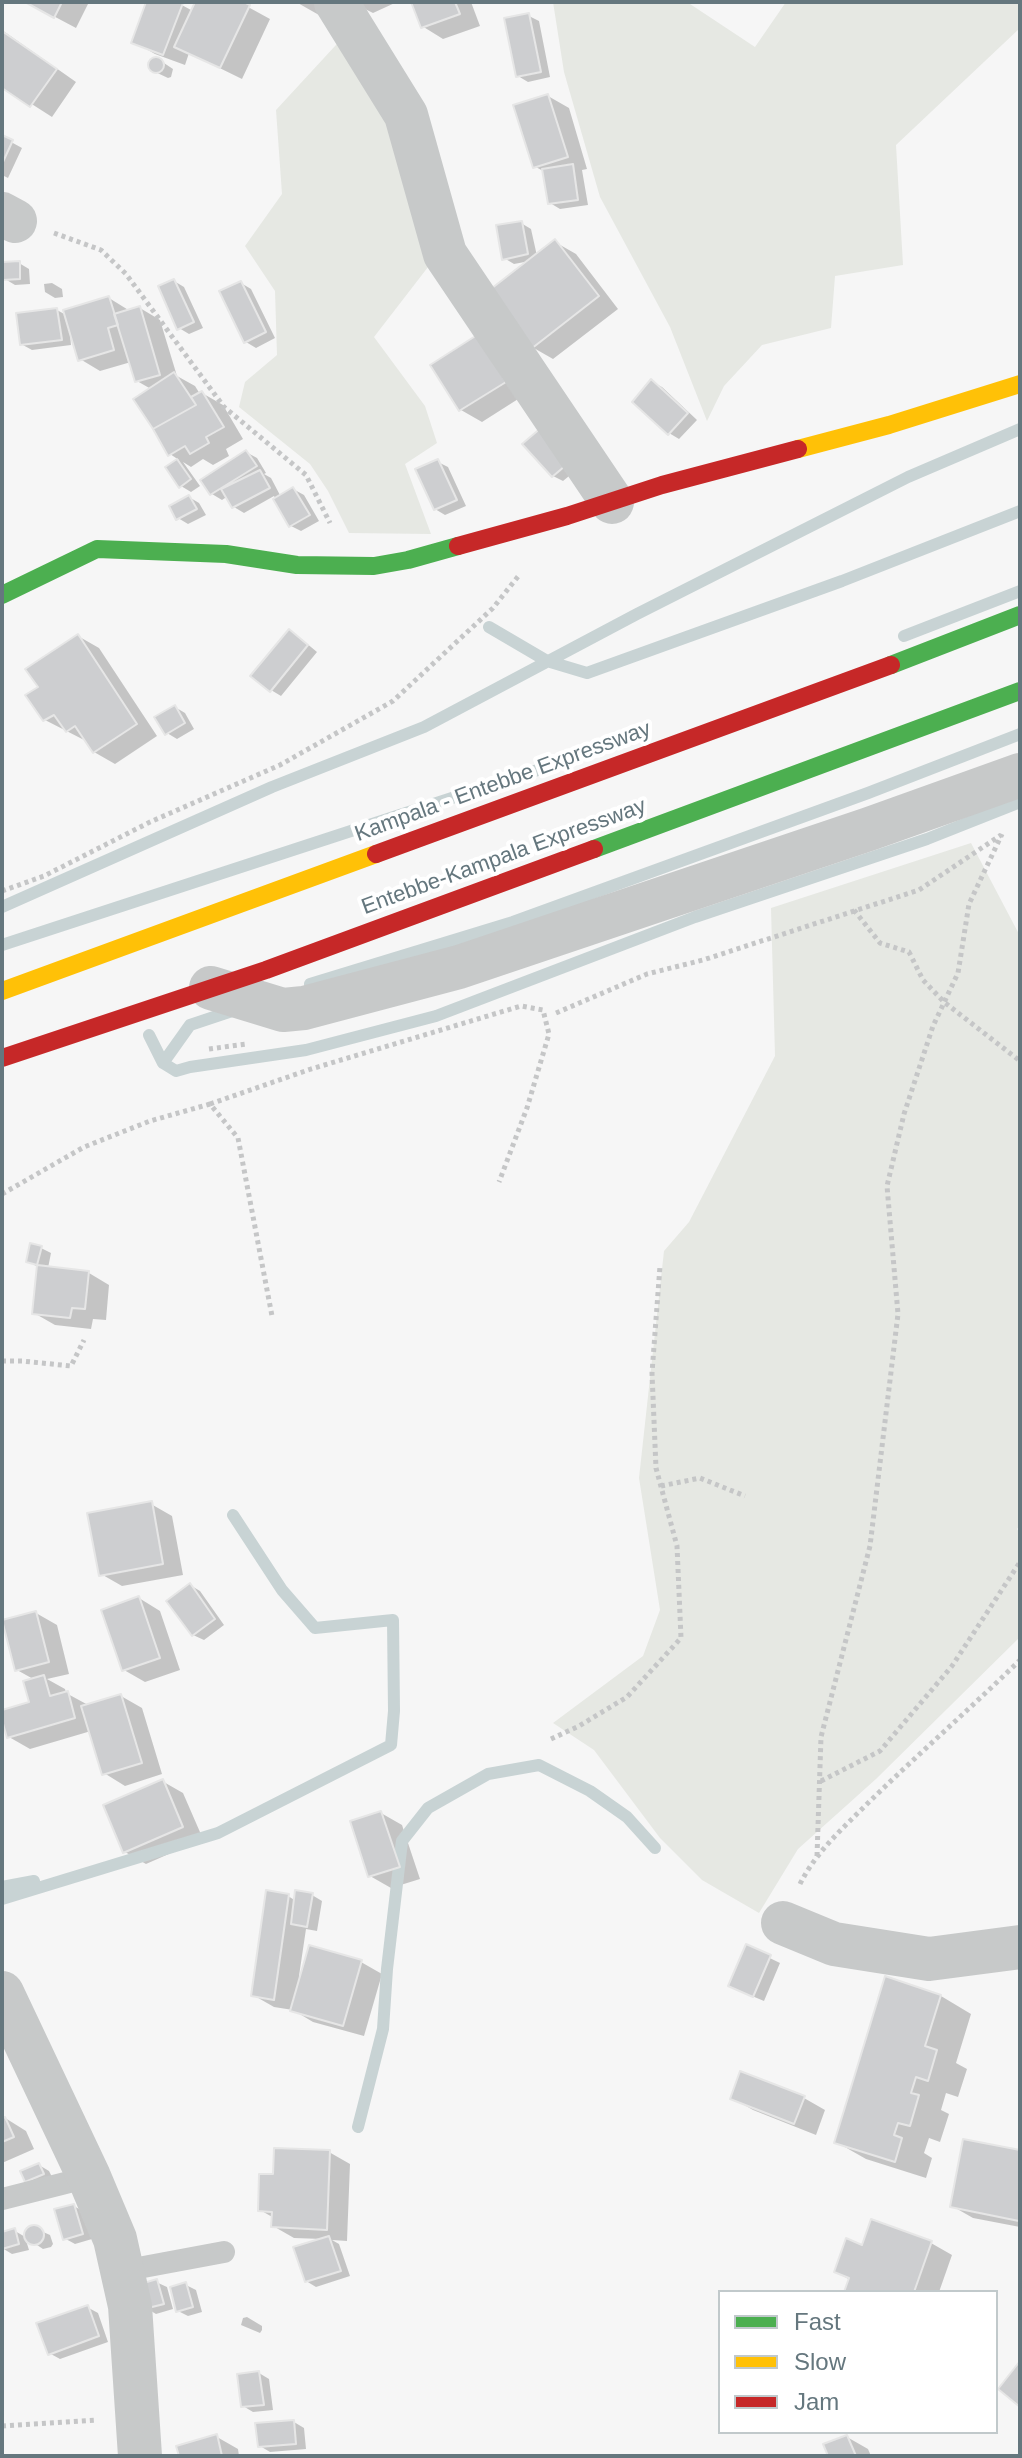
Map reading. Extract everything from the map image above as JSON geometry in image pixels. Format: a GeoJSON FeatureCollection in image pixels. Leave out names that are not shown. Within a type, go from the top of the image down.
{"type":"FeatureCollection","features":[{"type":"Feature","properties":{"kind":"main road"},"geometry":{"type":"LineString","coordinates":[[2,595],[97,549],[226,554],[297,565],[374,566],[408,560],[662,485],[889,425],[1020,384]]}},
{"type":"Feature","properties":{"kind":"main road","name":"Kampala - Entebbe Expressway"},"geometry":{"type":"LineString","coordinates":[[2,991],[1020,615]]}},
{"type":"Feature","properties":{"kind":"main road","name":"Entebbe-Kampala Expressway"},"geometry":{"type":"LineString","coordinates":[[2,1058],[385,926],[1020,691]]}},
{"type":"Feature","properties":{"kind":"street"},"geometry":{"type":"LineString","coordinates":[[336,2],[406,115],[445,254],[612,502]]}},
{"type":"Feature","properties":{"kind":"street"},"geometry":{"type":"LineString","coordinates":[[211,988],[283,1010],[294,1011],[318,1005],[459,967],[1020,775]]}},
{"type":"Feature","properties":{"kind":"street"},"geometry":{"type":"LineString","coordinates":[[783,1923],[834,1944],[929,1959],[1020,1947]]}},
{"type":"Feature","properties":{"kind":"street"},"geometry":{"type":"LineString","coordinates":[[2,1993],[115,2239],[130,2306],[139,2437]]}},
{"type":"Feature","properties":{"kind":"lane"},"geometry":{"type":"LineString","coordinates":[[2,2199],[89,2177]]}},
{"type":"Feature","properties":{"kind":"lane"},"geometry":{"type":"LineString","coordinates":[[122,2271],[224,2252]]}},
{"type":"Feature","properties":{"kind":"path"},"geometry":{"type":"LineString","coordinates":[[9,217],[101,250],[126,274],[224,407],[306,475],[352,566]]}},
{"type":"Feature","properties":{"kind":"path"},"geometry":{"type":"LineString","coordinates":[[2,891],[44,876],[150,822],[280,765],[393,701],[493,608],[521,573]]}},
{"type":"Feature","properties":{"kind":"path"},"geometry":{"type":"LineString","coordinates":[[556,1013],[647,974],[703,960],[919,890],[1002,834],[969,904],[958,973],[933,1026],[904,1114],[887,1186],[898,1314],[870,1546],[821,1737],[817,1856]]}},
{"type":"Feature","properties":{"kind":"path"},"geometry":{"type":"LineString","coordinates":[[854,910],[880,943],[909,952],[923,980],[944,1002],[1020,1061]]}},
{"type":"Feature","properties":{"kind":"path"},"geometry":{"type":"LineString","coordinates":[[2,1194],[84,1147],[150,1121],[521,1006],[543,1010],[549,1034],[527,1108],[499,1182]]}},
{"type":"Feature","properties":{"kind":"path"},"geometry":{"type":"LineString","coordinates":[[210,1104],[238,1138],[272,1316]]}},
{"type":"Feature","properties":{"kind":"path"},"geometry":{"type":"LineString","coordinates":[[551,1739],[627,1697],[681,1638],[677,1546],[656,1468],[652,1373],[660,1266]]}},
{"type":"Feature","properties":{"kind":"path"},"geometry":{"type":"LineString","coordinates":[[2,1361],[71,1366],[84,1340]]}},
{"type":"Feature","properties":{"kind":"path"},"geometry":{"type":"LineString","coordinates":[[661,1486],[700,1478],[745,1496]]}},
{"type":"Feature","properties":{"kind":"path"},"geometry":{"type":"LineString","coordinates":[[820,1782],[880,1751],[952,1666],[1020,1562]]}},
{"type":"Feature","properties":{"kind":"path"},"geometry":{"type":"LineString","coordinates":[[783,1923],[801,1881],[817,1856],[924,1748],[1020,1660]]}},
{"type":"Feature","properties":{"kind":"path"},"geometry":{"type":"LineString","coordinates":[[2,2426],[139,2437]]}},
{"type":"Feature","properties":{"kind":"shaded area"},"geometry":{"type":"Polygon","coordinates":[[[553,2],[687,2],[755,47],[786,2],[1020,2],[1020,28],[896,145],[903,265],[835,276],[831,328],[762,345],[724,386],[707,421],[670,327],[600,197],[564,72],[553,2]]]}},
{"type":"Feature","properties":{"kind":"shaded area"},"geometry":{"type":"Polygon","coordinates":[[[347,33],[397,116],[435,258],[374,337],[425,406],[437,443],[405,464],[431,534],[349,533],[310,464],[239,407],[245,382],[277,355],[275,291],[245,246],[282,194],[276,110],[347,33]]]}},
{"type":"Feature","properties":{"kind":"shaded area"},"geometry":{"type":"Polygon","coordinates":[[[971,843],[1020,936],[1020,1525],[1017,1529],[1020,1534],[1020,1637],[876,1779],[798,1849],[759,1913],[702,1880],[660,1838],[594,1750],[553,1723],[643,1656],[660,1610],[639,1478],[664,1251],[689,1222],[775,1056],[771,908],[971,843]]]}},
{"type":"Feature","properties":{"kind":"building"},"geometry":{"type":"Polygon","coordinates":[[[25,2],[62,2],[54,18],[25,2]]]}},
{"type":"Feature","properties":{"kind":"building"},"geometry":{"type":"Polygon","coordinates":[[[146,2],[183,3],[163,55],[131,43],[146,2]]]}},
{"type":"Feature","properties":{"kind":"building"},"geometry":{"type":"Polygon","coordinates":[[[195,2],[244,2],[250,5],[220,68],[174,47],[195,2]]]}},
{"type":"Feature","properties":{"kind":"building"},"geometry":{"type":"Polygon","coordinates":[[[411,2],[455,2],[460,14],[421,28],[411,2]]]}},
{"type":"Feature","properties":{"kind":"building"},"geometry":{"type":"Polygon","coordinates":[[[529,13],[541,72],[516,77],[504,18],[529,13]]]}},
{"type":"Feature","properties":{"kind":"building"},"geometry":{"type":"Polygon","coordinates":[[[2,31],[57,69],[30,107],[2,88],[2,31]]]}},
{"type":"Feature","properties":{"kind":"building"},"geometry":{"type":"Polygon","coordinates":[[[153,57],[159,57],[164,65],[162,71],[153,73],[148,68],[148,62],[153,57]]]}},
{"type":"Feature","properties":{"kind":"building"},"geometry":{"type":"Polygon","coordinates":[[[548,94],[568,157],[533,168],[513,105],[548,94]]]}},
{"type":"Feature","properties":{"kind":"building"},"geometry":{"type":"Polygon","coordinates":[[[2,135],[13,140],[2,164],[2,135]]]}},
{"type":"Feature","properties":{"kind":"building"},"geometry":{"type":"Polygon","coordinates":[[[573,164],[578,200],[548,204],[542,169],[573,164]]]}},
{"type":"Feature","properties":{"kind":"building"},"geometry":{"type":"Polygon","coordinates":[[[522,221],[528,254],[502,260],[496,225],[522,221]]]}},
{"type":"Feature","properties":{"kind":"building"},"geometry":{"type":"Polygon","coordinates":[[[555,239],[599,296],[531,349],[487,292],[555,239]]]}},
{"type":"Feature","properties":{"kind":"building"},"geometry":{"type":"Polygon","coordinates":[[[20,261],[20,279],[3,280],[2,262],[20,261]]]}},
{"type":"Feature","properties":{"kind":"building"},"geometry":{"type":"Polygon","coordinates":[[[174,279],[194,322],[177,330],[158,286],[174,279]]]}},
{"type":"Feature","properties":{"kind":"building"},"geometry":{"type":"Polygon","coordinates":[[[241,281],[266,332],[244,343],[219,291],[241,281]]]}},
{"type":"Feature","properties":{"kind":"building"},"geometry":{"type":"Polygon","coordinates":[[[109,296],[118,325],[108,328],[114,350],[78,361],[63,310],[109,296]]]}},
{"type":"Feature","properties":{"kind":"building"},"geometry":{"type":"Polygon","coordinates":[[[140,306],[160,375],[135,382],[114,314],[140,306]]]}},
{"type":"Feature","properties":{"kind":"building"},"geometry":{"type":"Polygon","coordinates":[[[57,308],[62,340],[20,345],[16,313],[57,308]]]}},
{"type":"Feature","properties":{"kind":"building"},"geometry":{"type":"Polygon","coordinates":[[[477,335],[506,382],[459,411],[430,365],[477,335]]]}},
{"type":"Feature","properties":{"kind":"building"},"geometry":{"type":"Polygon","coordinates":[[[174,372],[196,405],[153,429],[133,399],[174,372]]]}},
{"type":"Feature","properties":{"kind":"building"},"geometry":{"type":"Polygon","coordinates":[[[651,379],[688,413],[668,435],[632,402],[651,379]]]}},
{"type":"Feature","properties":{"kind":"building"},"geometry":{"type":"Polygon","coordinates":[[[202,391],[224,427],[206,437],[209,443],[190,454],[185,446],[168,456],[153,429],[196,405],[191,397],[202,391]]]}},
{"type":"Feature","properties":{"kind":"building"},"geometry":{"type":"Polygon","coordinates":[[[542,427],[572,460],[552,477],[522,444],[542,427]]]}},
{"type":"Feature","properties":{"kind":"building"},"geometry":{"type":"Polygon","coordinates":[[[246,450],[257,466],[210,495],[200,480],[246,450]]]}},
{"type":"Feature","properties":{"kind":"building"},"geometry":{"type":"Polygon","coordinates":[[[177,459],[191,479],[179,488],[165,467],[177,459]]]}},
{"type":"Feature","properties":{"kind":"building"},"geometry":{"type":"Polygon","coordinates":[[[438,459],[457,500],[434,510],[415,469],[438,459]]]}},
{"type":"Feature","properties":{"kind":"building"},"geometry":{"type":"Polygon","coordinates":[[[260,470],[270,488],[232,508],[221,489],[260,470]]]}},
{"type":"Feature","properties":{"kind":"building"},"geometry":{"type":"Polygon","coordinates":[[[293,487],[310,515],[289,527],[273,499],[293,487]]]}},
{"type":"Feature","properties":{"kind":"building"},"geometry":{"type":"Polygon","coordinates":[[[189,495],[197,509],[176,520],[169,506],[189,495]]]}},
{"type":"Feature","properties":{"kind":"building"},"geometry":{"type":"Polygon","coordinates":[[[289,629],[308,645],[270,692],[250,676],[289,629]]]}},
{"type":"Feature","properties":{"kind":"building"},"geometry":{"type":"Polygon","coordinates":[[[78,634],[137,724],[93,753],[75,726],[66,732],[54,715],[43,721],[25,695],[38,687],[25,669],[78,634]]]}},
{"type":"Feature","properties":{"kind":"building"},"geometry":{"type":"Polygon","coordinates":[[[175,705],[185,723],[165,735],[154,717],[175,705]]]}},
{"type":"Feature","properties":{"kind":"building"},"geometry":{"type":"Polygon","coordinates":[[[30,1243],[42,1246],[37,1265],[26,1262],[30,1243]]]}},
{"type":"Feature","properties":{"kind":"building"},"geometry":{"type":"Polygon","coordinates":[[[37,1265],[89,1271],[85,1309],[72,1308],[70,1318],[32,1314],[37,1265]]]}},
{"type":"Feature","properties":{"kind":"building"},"geometry":{"type":"Polygon","coordinates":[[[152,1501],[163,1564],[99,1576],[87,1513],[152,1501]]]}},
{"type":"Feature","properties":{"kind":"building"},"geometry":{"type":"Polygon","coordinates":[[[190,1583],[215,1619],[192,1636],[166,1601],[190,1583]]]}},
{"type":"Feature","properties":{"kind":"building"},"geometry":{"type":"Polygon","coordinates":[[[139,1596],[160,1658],[122,1671],[101,1610],[139,1596]]]}},
{"type":"Feature","properties":{"kind":"building"},"geometry":{"type":"Polygon","coordinates":[[[36,1611],[49,1662],[15,1671],[2,1620],[36,1611]]]}},
{"type":"Feature","properties":{"kind":"building"},"geometry":{"type":"Polygon","coordinates":[[[44,1675],[50,1696],[68,1691],[75,1718],[7,1738],[2,1710],[29,1702],[23,1681],[44,1675]]]}},
{"type":"Feature","properties":{"kind":"building"},"geometry":{"type":"Polygon","coordinates":[[[121,1694],[142,1763],[102,1775],[81,1706],[121,1694]]]}},
{"type":"Feature","properties":{"kind":"building"},"geometry":{"type":"Polygon","coordinates":[[[163,1779],[183,1827],[123,1853],[103,1805],[163,1779]]]}},
{"type":"Feature","properties":{"kind":"building"},"geometry":{"type":"Polygon","coordinates":[[[381,1811],[400,1867],[368,1877],[350,1821],[381,1811]]]}},
{"type":"Feature","properties":{"kind":"building"},"geometry":{"type":"Polygon","coordinates":[[[266,1890],[289,1894],[274,2000],[251,1996],[266,1890]]]}},
{"type":"Feature","properties":{"kind":"building"},"geometry":{"type":"Polygon","coordinates":[[[295,1890],[313,1893],[307,1927],[291,1924],[295,1890]]]}},
{"type":"Feature","properties":{"kind":"building"},"geometry":{"type":"Polygon","coordinates":[[[746,1944],[771,1955],[753,1997],[728,1986],[746,1944]]]}},
{"type":"Feature","properties":{"kind":"building"},"geometry":{"type":"Polygon","coordinates":[[[309,1945],[362,1960],[343,2026],[290,2011],[309,1945]]]}},
{"type":"Feature","properties":{"kind":"building"},"geometry":{"type":"Polygon","coordinates":[[[885,1976],[941,1995],[925,2046],[937,2050],[928,2081],[916,2077],[911,2093],[919,2095],[910,2126],[898,2123],[894,2135],[902,2138],[895,2162],[834,2143],[885,1976]]]}},
{"type":"Feature","properties":{"kind":"building"},"geometry":{"type":"Polygon","coordinates":[[[740,2071],[805,2096],[794,2124],[730,2099],[740,2071]]]}},
{"type":"Feature","properties":{"kind":"building"},"geometry":{"type":"Polygon","coordinates":[[[5,2117],[14,2137],[2,2142],[2,2118],[5,2117]]]}},
{"type":"Feature","properties":{"kind":"building"},"geometry":{"type":"Polygon","coordinates":[[[963,2139],[1020,2150],[1019,2221],[950,2207],[963,2139]]]}},
{"type":"Feature","properties":{"kind":"building"},"geometry":{"type":"Polygon","coordinates":[[[274,2148],[330,2150],[327,2230],[271,2227],[272,2212],[258,2211],[259,2174],[273,2174],[274,2148]]]}},
{"type":"Feature","properties":{"kind":"building"},"geometry":{"type":"Polygon","coordinates":[[[39,2163],[44,2174],[25,2182],[20,2171],[39,2163]]]}},
{"type":"Feature","properties":{"kind":"building"},"geometry":{"type":"Polygon","coordinates":[[[74,2204],[83,2234],[63,2240],[54,2209],[74,2204]]]}},
{"type":"Feature","properties":{"kind":"building"},"geometry":{"type":"Polygon","coordinates":[[[871,2219],[932,2241],[915,2290],[845,2290],[849,2278],[834,2272],[846,2238],[862,2245],[871,2219]]]}},
{"type":"Feature","properties":{"kind":"building"},"geometry":{"type":"Polygon","coordinates":[[[34,2225],[41,2228],[44,2235],[41,2242],[34,2245],[27,2242],[24,2235],[27,2228],[34,2225]]]}},
{"type":"Feature","properties":{"kind":"building"},"geometry":{"type":"Polygon","coordinates":[[[15,2228],[19,2244],[2,2249],[2,2232],[15,2228]]]}},
{"type":"Feature","properties":{"kind":"building"},"geometry":{"type":"Polygon","coordinates":[[[329,2236],[341,2271],[305,2282],[293,2247],[329,2236]]]}},
{"type":"Feature","properties":{"kind":"building"},"geometry":{"type":"Polygon","coordinates":[[[157,2279],[164,2304],[144,2309],[137,2285],[157,2279]]]}},
{"type":"Feature","properties":{"kind":"building"},"geometry":{"type":"Polygon","coordinates":[[[186,2282],[193,2307],[176,2312],[170,2287],[186,2282]]]}},
{"type":"Feature","properties":{"kind":"building"},"geometry":{"type":"Polygon","coordinates":[[[88,2305],[99,2336],[48,2355],[36,2323],[88,2305]]]}},
{"type":"Feature","properties":{"kind":"building"},"geometry":{"type":"Polygon","coordinates":[[[1020,2361],[1020,2407],[998,2389],[1020,2361]]]}},
{"type":"Feature","properties":{"kind":"building"},"geometry":{"type":"Polygon","coordinates":[[[259,2371],[264,2405],[241,2407],[237,2374],[259,2371]]]}},
{"type":"Feature","properties":{"kind":"building"},"geometry":{"type":"Polygon","coordinates":[[[294,2420],[296,2444],[258,2447],[255,2423],[294,2420]]]}},
{"type":"Feature","properties":{"kind":"building"},"geometry":{"type":"Polygon","coordinates":[[[217,2434],[222,2456],[179,2456],[176,2446],[217,2434]]]}},
{"type":"Feature","properties":{"kind":"building"},"geometry":{"type":"Polygon","coordinates":[[[847,2435],[856,2456],[828,2456],[823,2444],[847,2435]]]}},
{"type":"Feature","properties":{"kind":"waterway"},"geometry":{"type":"LineString","coordinates":[[2,907],[272,787],[424,727],[637,614],[908,477],[1020,429]]}},
{"type":"Feature","properties":{"kind":"waterway"},"geometry":{"type":"LineString","coordinates":[[489,627],[547,661],[587,673],[842,581],[1020,511]]}},
{"type":"Feature","properties":{"kind":"waterway"},"geometry":{"type":"LineString","coordinates":[[904,636],[1020,591]]}},
{"type":"Feature","properties":{"kind":"waterway"},"geometry":{"type":"LineString","coordinates":[[310,984],[513,922],[868,793],[1020,734]]}},
{"type":"Feature","properties":{"kind":"waterway"},"geometry":{"type":"LineString","coordinates":[[2,945],[556,764]]}},
{"type":"Feature","properties":{"kind":"waterway"},"geometry":{"type":"LineString","coordinates":[[149,1035],[163,1063],[176,1071],[306,1050],[436,1016],[695,917],[927,839],[1020,802]]}},
{"type":"Feature","properties":{"kind":"waterway"},"geometry":{"type":"LineString","coordinates":[[163,1063],[190,1025],[235,1010]]}},
{"type":"Feature","properties":{"kind":"waterway"},"geometry":{"type":"LineString","coordinates":[[2,1899],[218,1833],[391,1745],[394,1711],[393,1620],[315,1628],[282,1590],[233,1515]]}},
{"type":"Feature","properties":{"kind":"waterway"},"geometry":{"type":"LineString","coordinates":[[358,2127],[383,2029],[402,1841],[428,1808],[488,1774],[539,1765],[590,1791],[627,1817],[655,1848]]}},
{"type":"Feature","properties":{"kind":"waterway"},"geometry":{"type":"LineString","coordinates":[[2,1887],[34,1881]]}},
{"type":"Feature","properties":{"kind":"traffic: fast"},"geometry":{"type":"LineString","coordinates":[[2,595],[97,549],[226,554],[297,565],[374,566],[458,546]]}},
{"type":"Feature","properties":{"kind":"traffic: fast"},"geometry":{"type":"LineString","coordinates":[[891,665],[1020,615]]}},
{"type":"Feature","properties":{"kind":"traffic: fast"},"geometry":{"type":"LineString","coordinates":[[594,849],[1020,691]]}},
{"type":"Feature","properties":{"kind":"traffic: slow"},"geometry":{"type":"LineString","coordinates":[[798,449],[889,425],[1020,384]]}},
{"type":"Feature","properties":{"kind":"traffic: slow"},"geometry":{"type":"LineString","coordinates":[[2,991],[376,854]]}},
{"type":"Feature","properties":{"kind":"traffic: jam"},"geometry":{"type":"LineString","coordinates":[[458,546],[567,516],[662,485],[798,449]]}},
{"type":"Feature","properties":{"kind":"traffic: jam"},"geometry":{"type":"LineString","coordinates":[[376,854],[891,665]]}},
{"type":"Feature","properties":{"kind":"traffic: jam"},"geometry":{"type":"LineString","coordinates":[[2,1058],[266,970],[594,849]]}}]}
